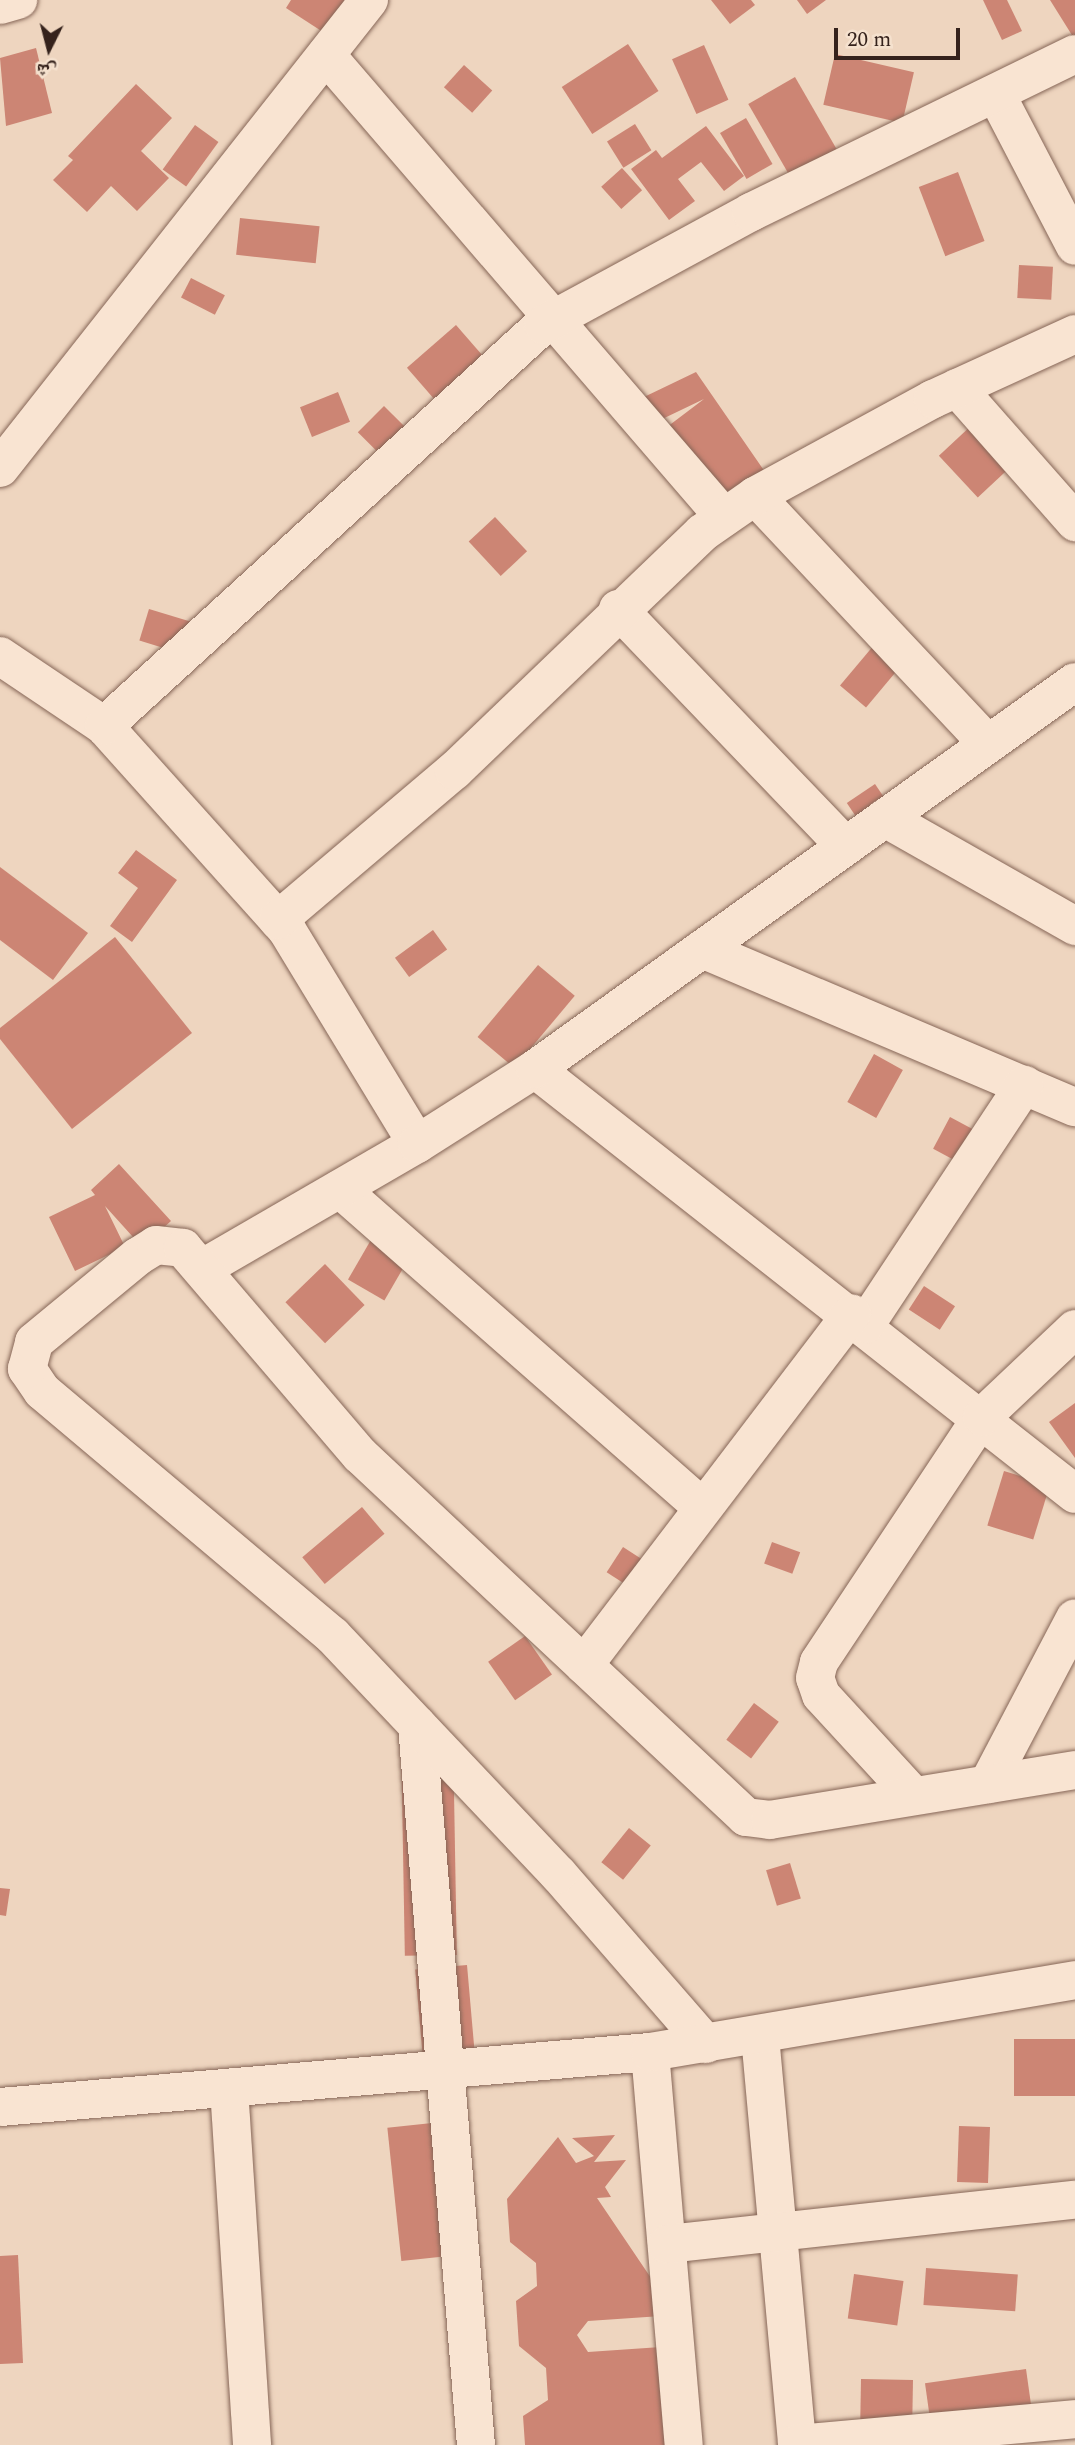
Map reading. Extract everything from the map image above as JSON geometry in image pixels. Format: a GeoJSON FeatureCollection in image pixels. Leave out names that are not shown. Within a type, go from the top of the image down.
{"type":"FeatureCollection","features":[{"type":"Feature","properties":{"kind":"street"},"geometry":{"type":"LineString","coordinates":[[0,5],[18,0]]}},
{"type":"Feature","properties":{"kind":"street"},"geometry":{"type":"LineString","coordinates":[[0,468],[369,0]]}},
{"type":"Feature","properties":{"kind":"street"},"geometry":{"type":"LineString","coordinates":[[104,726],[554,319],[751,212],[1075,54]]}},
{"type":"Feature","properties":{"kind":"street"},"geometry":{"type":"LineString","coordinates":[[326,55],[724,517]]}},
{"type":"Feature","properties":{"kind":"street"},"geometry":{"type":"LineString","coordinates":[[996,94],[1075,246]]}},
{"type":"Feature","properties":{"kind":"street"},"geometry":{"type":"LineString","coordinates":[[278,920],[454,771],[618,609],[724,517],[755,496],[957,388],[1075,334]]}},
{"type":"Feature","properties":{"kind":"street"},"geometry":{"type":"LineString","coordinates":[[957,388],[1075,522]]}},
{"type":"Feature","properties":{"kind":"street"},"geometry":{"type":"LineString","coordinates":[[755,496],[988,744]]}},
{"type":"Feature","properties":{"kind":"street"},"geometry":{"type":"LineString","coordinates":[[618,609],[845,846]]}},
{"type":"Feature","properties":{"kind":"street"},"geometry":{"type":"LineString","coordinates":[[0,656],[104,726],[278,920],[418,1144]]}},
{"type":"Feature","properties":{"kind":"street"},"geometry":{"type":"LineString","coordinates":[[203,1268],[418,1144],[535,1069],[1075,682]]}},
{"type":"Feature","properties":{"kind":"street"},"geometry":{"type":"LineString","coordinates":[[885,818],[1075,926]]}},
{"type":"Feature","properties":{"kind":"street"},"geometry":{"type":"LineString","coordinates":[[702,950],[1075,1107]]}},
{"type":"Feature","properties":{"kind":"street"},"geometry":{"type":"LineString","coordinates":[[535,1069],[859,1318],[1075,1493]]}},
{"type":"Feature","properties":{"kind":"street"},"geometry":{"type":"LineString","coordinates":[[584,1665],[704,1508],[859,1318],[1024,1085]]}},
{"type":"Feature","properties":{"kind":"street"},"geometry":{"type":"LineString","coordinates":[[340,1189],[704,1508]]}},
{"type":"Feature","properties":{"kind":"street"},"geometry":{"type":"LineString","coordinates":[[706,2044],[558,1874],[333,1636],[143,1479],[42,1391],[27,1370],[34,1342],[156,1245],[183,1248],[203,1268],[360,1455],[746,1817],[770,1820],[912,1794],[1075,1770]]}},
{"type":"Feature","properties":{"kind":"street"},"geometry":{"type":"LineString","coordinates":[[912,1794],[821,1695],[816,1678],[833,1637],[982,1418],[1075,1329]]}},
{"type":"Feature","properties":{"kind":"street"},"geometry":{"type":"LineString","coordinates":[[988,1784],[1075,1618]]}},
{"type":"Feature","properties":{"kind":"street"},"geometry":{"type":"LineString","coordinates":[[417,1726],[476,2445]]}},
{"type":"Feature","properties":{"kind":"street"},"geometry":{"type":"LineString","coordinates":[[0,2107],[650,2052],[760,2036],[1075,1980]]}},
{"type":"Feature","properties":{"kind":"street"},"geometry":{"type":"LineString","coordinates":[[760,2036],[797,2445],[1075,2418]]}},
{"type":"Feature","properties":{"kind":"street"},"geometry":{"type":"LineString","coordinates":[[650,2052],[684,2445]]}},
{"type":"Feature","properties":{"kind":"street"},"geometry":{"type":"LineString","coordinates":[[229,2088],[252,2445]]}},
{"type":"Feature","properties":{"kind":"street"},"geometry":{"type":"LineString","coordinates":[[667,2244],[778,2235],[1075,2200]]}},
{"type":"Feature","properties":{"kind":"building"},"geometry":{"type":"Polygon","coordinates":[[[291,0],[347,0],[326,34],[286,8],[291,0]]]}},
{"type":"Feature","properties":{"kind":"building"},"geometry":{"type":"Polygon","coordinates":[[[711,0],[751,0],[755,5],[730,24],[711,0]]]}},
{"type":"Feature","properties":{"kind":"building"},"geometry":{"type":"Polygon","coordinates":[[[797,0],[826,0],[807,14],[797,0]]]}},
{"type":"Feature","properties":{"kind":"building"},"geometry":{"type":"Polygon","coordinates":[[[983,0],[1007,0],[1022,31],[1002,40],[983,0]]]}},
{"type":"Feature","properties":{"kind":"building"},"geometry":{"type":"Polygon","coordinates":[[[1050,0],[1075,0],[1075,40],[1050,0]]]}},
{"type":"Feature","properties":{"kind":"building"},"geometry":{"type":"Polygon","coordinates":[[[628,44],[658,91],[592,134],[562,87],[628,44]]]}},
{"type":"Feature","properties":{"kind":"building"},"geometry":{"type":"Polygon","coordinates":[[[704,45],[728,100],[696,114],[672,59],[704,45]]]}},
{"type":"Feature","properties":{"kind":"building"},"geometry":{"type":"Polygon","coordinates":[[[36,48],[52,113],[6,126],[0,58],[36,48]]]}},
{"type":"Feature","properties":{"kind":"building"},"geometry":{"type":"Polygon","coordinates":[[[835,54],[914,72],[902,123],[823,105],[835,54]]]}},
{"type":"Feature","properties":{"kind":"building"},"geometry":{"type":"Polygon","coordinates":[[[464,65],[492,90],[472,113],[444,87],[464,65]]]}},
{"type":"Feature","properties":{"kind":"building"},"geometry":{"type":"Polygon","coordinates":[[[795,77],[838,151],[791,178],[748,104],[795,77]]]}},
{"type":"Feature","properties":{"kind":"building"},"geometry":{"type":"Polygon","coordinates":[[[136,84],[172,118],[141,151],[169,178],[137,211],[111,186],[87,212],[53,180],[73,160],[68,156],[136,84]]]}},
{"type":"Feature","properties":{"kind":"building"},"geometry":{"type":"Polygon","coordinates":[[[746,118],[772,164],[747,179],[720,133],[746,118]]]}},
{"type":"Feature","properties":{"kind":"building"},"geometry":{"type":"Polygon","coordinates":[[[635,124],[651,150],[623,168],[607,141],[635,124]]]}},
{"type":"Feature","properties":{"kind":"building"},"geometry":{"type":"Polygon","coordinates":[[[195,125],[218,142],[186,187],[163,169],[195,125]]]}},
{"type":"Feature","properties":{"kind":"building"},"geometry":{"type":"Polygon","coordinates":[[[706,126],[744,176],[724,191],[701,162],[678,179],[695,201],[669,220],[631,169],[656,150],[662,158],[706,126]]]}},
{"type":"Feature","properties":{"kind":"building"},"geometry":{"type":"Polygon","coordinates":[[[622,168],[642,190],[621,209],[601,187],[622,168]]]}},
{"type":"Feature","properties":{"kind":"building"},"geometry":{"type":"Polygon","coordinates":[[[958,172],[985,241],[945,256],[919,187],[958,172]]]}},
{"type":"Feature","properties":{"kind":"building"},"geometry":{"type":"Polygon","coordinates":[[[240,218],[320,226],[316,263],[236,255],[240,218]]]}},
{"type":"Feature","properties":{"kind":"building"},"geometry":{"type":"Polygon","coordinates":[[[1019,265],[1053,267],[1051,300],[1017,298],[1019,265]]]}},
{"type":"Feature","properties":{"kind":"building"},"geometry":{"type":"Polygon","coordinates":[[[191,278],[225,295],[215,315],[181,298],[191,278]]]}},
{"type":"Feature","properties":{"kind":"building"},"geometry":{"type":"Polygon","coordinates":[[[456,325],[493,368],[444,411],[407,368],[456,325]]]}},
{"type":"Feature","properties":{"kind":"building"},"geometry":{"type":"Polygon","coordinates":[[[696,372],[774,485],[735,515],[667,427],[704,399],[656,422],[644,397],[696,372]]]}},
{"type":"Feature","properties":{"kind":"building"},"geometry":{"type":"Polygon","coordinates":[[[338,392],[350,422],[312,437],[300,407],[338,392]]]}},
{"type":"Feature","properties":{"kind":"building"},"geometry":{"type":"Polygon","coordinates":[[[384,406],[415,437],[389,463],[358,432],[384,406]]]}},
{"type":"Feature","properties":{"kind":"building"},"geometry":{"type":"Polygon","coordinates":[[[974,423],[1013,465],[978,497],[939,456],[974,423]]]}},
{"type":"Feature","properties":{"kind":"building"},"geometry":{"type":"Polygon","coordinates":[[[495,517],[527,551],[501,576],[469,542],[495,517]]]}},
{"type":"Feature","properties":{"kind":"building"},"geometry":{"type":"Polygon","coordinates":[[[149,609],[191,622],[181,653],[139,641],[149,609]]]}},
{"type":"Feature","properties":{"kind":"building"},"geometry":{"type":"Polygon","coordinates":[[[885,632],[911,654],[866,707],[840,686],[885,632]]]}},
{"type":"Feature","properties":{"kind":"building"},"geometry":{"type":"Polygon","coordinates":[[[875,784],[894,812],[866,831],[847,803],[875,784]]]}},
{"type":"Feature","properties":{"kind":"building"},"geometry":{"type":"Polygon","coordinates":[[[136,850],[177,880],[132,942],[110,926],[138,888],[118,873],[136,850]]]}},
{"type":"Feature","properties":{"kind":"building"},"geometry":{"type":"Polygon","coordinates":[[[0,867],[88,933],[53,980],[0,940],[0,867]]]}},
{"type":"Feature","properties":{"kind":"building"},"geometry":{"type":"Polygon","coordinates":[[[433,930],[447,949],[409,977],[395,958],[433,930]]]}},
{"type":"Feature","properties":{"kind":"building"},"geometry":{"type":"Polygon","coordinates":[[[115,937],[192,1033],[72,1129],[0,1039],[0,1028],[115,937]]]}},
{"type":"Feature","properties":{"kind":"building"},"geometry":{"type":"Polygon","coordinates":[[[538,965],[575,996],[514,1068],[478,1037],[538,965]]]}},
{"type":"Feature","properties":{"kind":"building"},"geometry":{"type":"Polygon","coordinates":[[[874,1054],[903,1070],[876,1118],[847,1102],[874,1054]]]}},
{"type":"Feature","properties":{"kind":"building"},"geometry":{"type":"Polygon","coordinates":[[[950,1117],[974,1130],[957,1161],[933,1149],[950,1117]]]}},
{"type":"Feature","properties":{"kind":"building"},"geometry":{"type":"Polygon","coordinates":[[[119,1164],[171,1221],[142,1247],[105,1206],[125,1247],[75,1271],[49,1217],[95,1195],[91,1190],[119,1164]]]}},
{"type":"Feature","properties":{"kind":"building"},"geometry":{"type":"Polygon","coordinates":[[[372,1238],[408,1259],[384,1301],[348,1280],[372,1238]]]}},
{"type":"Feature","properties":{"kind":"building"},"geometry":{"type":"Polygon","coordinates":[[[325,1264],[365,1305],[325,1343],[285,1302],[325,1264]]]}},
{"type":"Feature","properties":{"kind":"building"},"geometry":{"type":"Polygon","coordinates":[[[924,1286],[955,1306],[940,1330],[909,1309],[924,1286]]]}},
{"type":"Feature","properties":{"kind":"building"},"geometry":{"type":"Polygon","coordinates":[[[1075,1403],[1075,1458],[1049,1422],[1075,1403]]]}},
{"type":"Feature","properties":{"kind":"building"},"geometry":{"type":"Polygon","coordinates":[[[1004,1471],[1050,1485],[1033,1540],[987,1526],[1004,1471]]]}},
{"type":"Feature","properties":{"kind":"building"},"geometry":{"type":"Polygon","coordinates":[[[362,1507],[384,1534],[325,1584],[302,1557],[362,1507]]]}},
{"type":"Feature","properties":{"kind":"building"},"geometry":{"type":"Polygon","coordinates":[[[772,1542],[800,1552],[792,1574],[764,1564],[772,1542]]]}},
{"type":"Feature","properties":{"kind":"building"},"geometry":{"type":"Polygon","coordinates":[[[623,1547],[643,1560],[627,1585],[607,1572],[623,1547]]]}},
{"type":"Feature","properties":{"kind":"building"},"geometry":{"type":"Polygon","coordinates":[[[525,1636],[552,1675],[515,1700],[488,1662],[525,1636]]]}},
{"type":"Feature","properties":{"kind":"building"},"geometry":{"type":"Polygon","coordinates":[[[754,1703],[779,1722],[751,1758],[726,1740],[754,1703]]]}},
{"type":"Feature","properties":{"kind":"building"},"geometry":{"type":"Polygon","coordinates":[[[453,1735],[457,1955],[405,1956],[401,1736],[453,1735]]]}},
{"type":"Feature","properties":{"kind":"building"},"geometry":{"type":"Polygon","coordinates":[[[629,1828],[651,1846],[623,1880],[601,1862],[629,1828]]]}},
{"type":"Feature","properties":{"kind":"building"},"geometry":{"type":"Polygon","coordinates":[[[790,1863],[801,1898],[777,1906],[766,1870],[790,1863]]]}},
{"type":"Feature","properties":{"kind":"building"},"geometry":{"type":"Polygon","coordinates":[[[0,1888],[10,1889],[6,1916],[0,1915],[0,1888]]]}},
{"type":"Feature","properties":{"kind":"building"},"geometry":{"type":"Polygon","coordinates":[[[467,1965],[477,2078],[425,2082],[415,1970],[467,1965]]]}},
{"type":"Feature","properties":{"kind":"building"},"geometry":{"type":"Polygon","coordinates":[[[1014,2039],[1075,2039],[1075,2096],[1014,2096],[1014,2039]]]}},
{"type":"Feature","properties":{"kind":"building"},"geometry":{"type":"Polygon","coordinates":[[[451,2121],[465,2254],[401,2261],[387,2128],[451,2121]]]}},
{"type":"Feature","properties":{"kind":"building"},"geometry":{"type":"Polygon","coordinates":[[[959,2126],[990,2127],[988,2183],[957,2182],[959,2126]]]}},
{"type":"Feature","properties":{"kind":"building"},"geometry":{"type":"Polygon","coordinates":[[[615,2135],[594,2162],[626,2160],[605,2187],[611,2197],[597,2198],[676,2315],[588,2321],[577,2335],[588,2352],[661,2347],[678,2445],[525,2445],[523,2416],[548,2400],[546,2368],[519,2346],[516,2301],[537,2286],[536,2263],[510,2242],[507,2199],[558,2137],[576,2163],[594,2156],[572,2138],[615,2135]]]}},
{"type":"Feature","properties":{"kind":"building"},"geometry":{"type":"Polygon","coordinates":[[[18,2255],[23,2363],[0,2364],[0,2256],[18,2255]]]}},
{"type":"Feature","properties":{"kind":"building"},"geometry":{"type":"Polygon","coordinates":[[[926,2268],[1018,2274],[1015,2311],[923,2305],[926,2268]]]}},
{"type":"Feature","properties":{"kind":"building"},"geometry":{"type":"Polygon","coordinates":[[[854,2274],[904,2281],[897,2326],[848,2319],[854,2274]]]}},
{"type":"Feature","properties":{"kind":"building"},"geometry":{"type":"Polygon","coordinates":[[[1026,2369],[1032,2412],[931,2426],[925,2383],[1026,2369]]]}},
{"type":"Feature","properties":{"kind":"building"},"geometry":{"type":"Polygon","coordinates":[[[861,2379],[913,2380],[912,2429],[860,2428],[861,2379]]]}}]}
